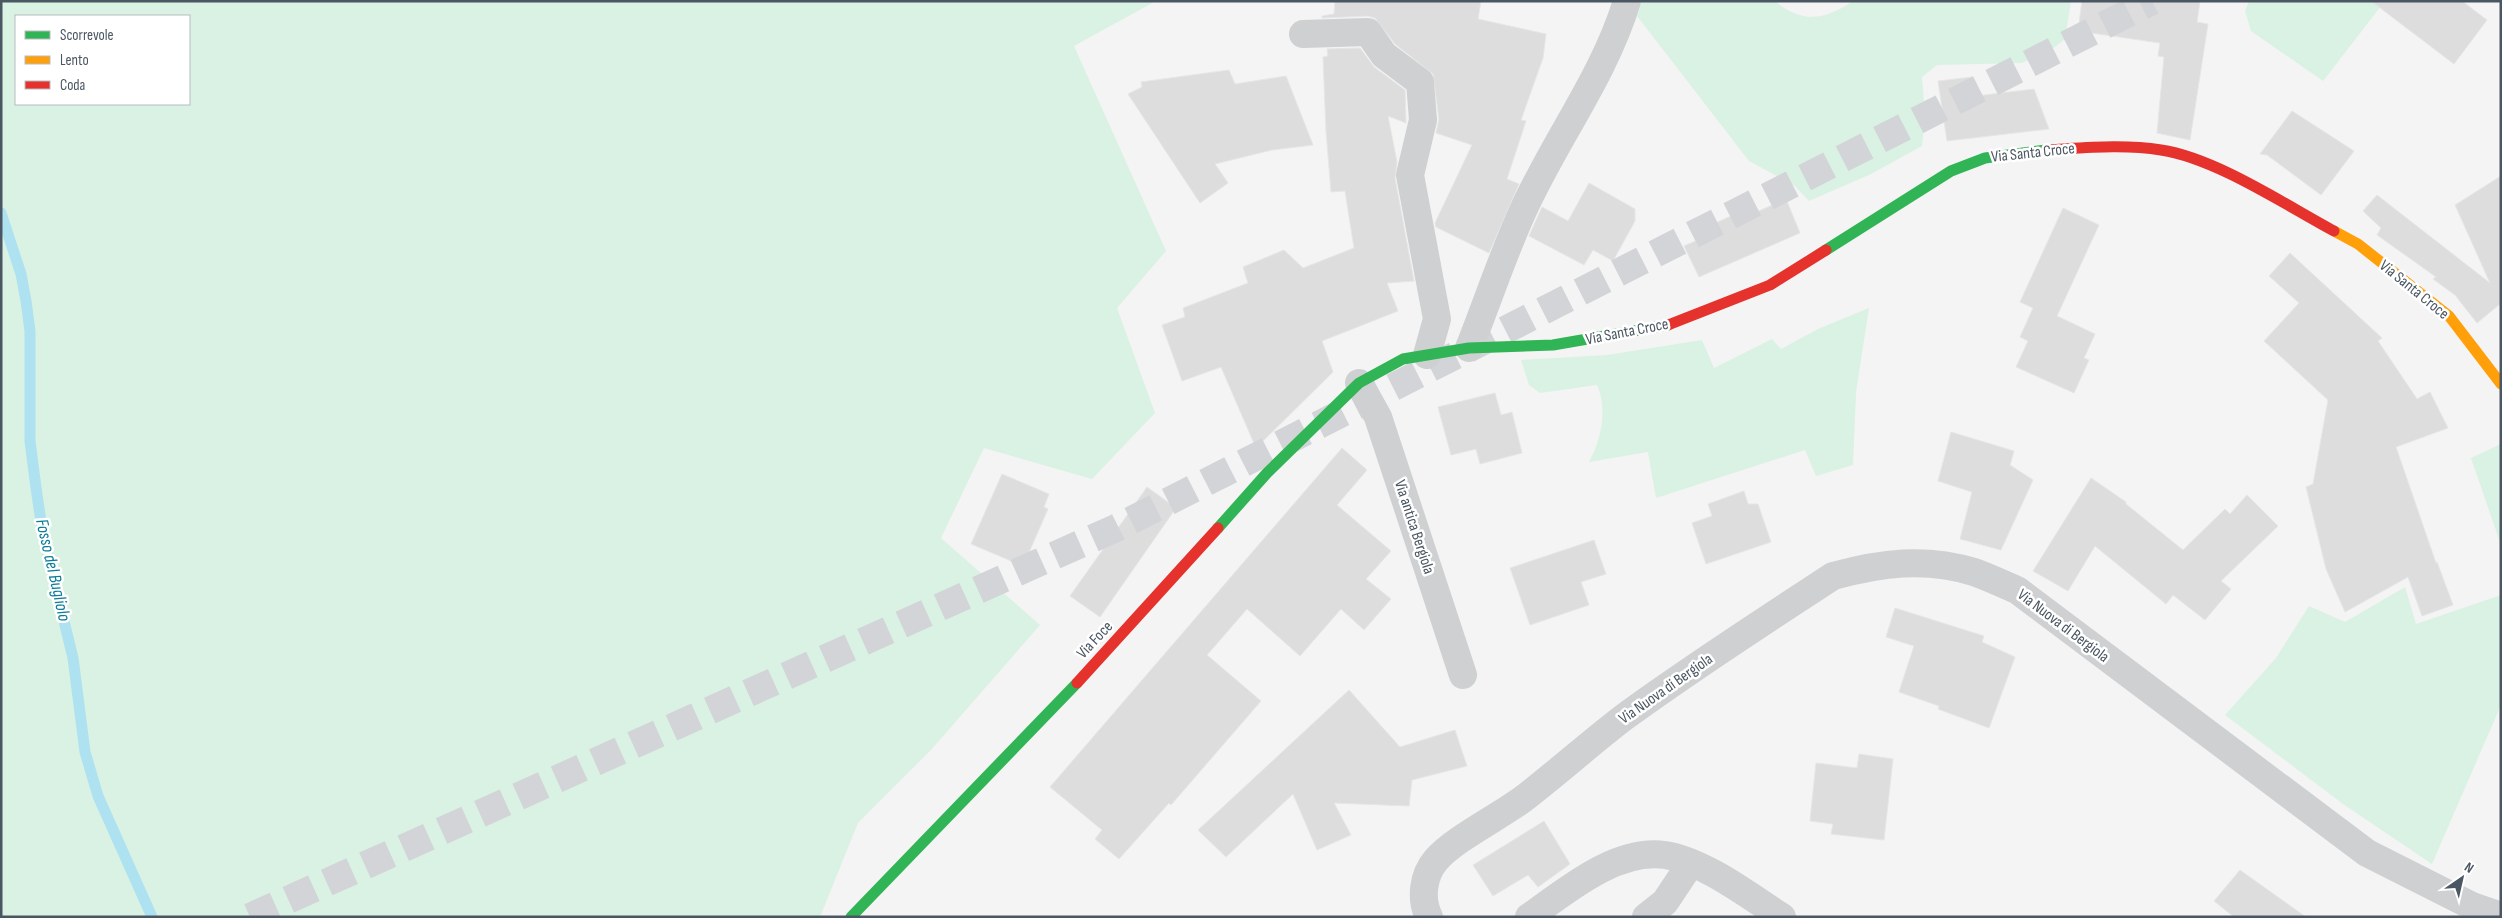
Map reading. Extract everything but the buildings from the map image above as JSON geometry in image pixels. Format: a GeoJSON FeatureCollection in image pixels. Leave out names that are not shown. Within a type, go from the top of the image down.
{"type":"FeatureCollection","features":[{"type":"Feature","properties":{"kind":"street"},"geometry":{"type":"LineString","coordinates":[[1469,348],[1522,212],[1584,98],[1616,32],[1627,1]]}},
{"type":"Feature","properties":{"kind":"street"},"geometry":{"type":"LineString","coordinates":[[1303,34],[1368,32],[1384,55],[1420,82],[1423,120],[1410,176],[1437,319],[1426,355]]}},
{"type":"Feature","properties":{"kind":"street","name":"Via Santa Croce"},"geometry":{"type":"LineString","coordinates":[[1359,382],[1403,358],[1469,348],[1554,345],[1667,326],[1770,285],[1951,171],[1985,158],[2036,150],[2132,146],[2162,150],[2208,164],[2358,244],[2449,316],[2501,384]]}},
{"type":"Feature","properties":{"kind":"street","name":"Via antica Bergiola"},"geometry":{"type":"LineString","coordinates":[[1359,382],[1378,417],[1463,675]]}},
{"type":"Feature","properties":{"kind":"street","name":"Via Foce"},"geometry":{"type":"LineString","coordinates":[[851,917],[1116,642],[1267,472],[1359,382]]}},
{"type":"Feature","properties":{"kind":"street","name":"Via Nuova di Bergiola"},"geometry":{"type":"LineString","coordinates":[[1429,917],[1425,910],[1424,892],[1427,875],[1436,860],[1450,848],[1522,799],[1624,718],[1833,576],[1872,565],[1901,562],[1940,565],[1974,572],[2017,590],[2367,853],[2472,906],[2501,916]]}},
{"type":"Feature","properties":{"kind":"street"},"geometry":{"type":"LineString","coordinates":[[1529,917],[1580,880],[1616,862],[1645,856],[1664,855],[1691,863],[1782,917]]}},
{"type":"Feature","properties":{"kind":"street"},"geometry":{"type":"LineString","coordinates":[[1646,917],[1665,902],[1691,863]]}},
{"type":"Feature","properties":{"kind":"green space"},"geometry":{"type":"Polygon","coordinates":[[[1,1],[1156,1],[1074,46],[1166,251],[1117,308],[1155,413],[1092,479],[984,448],[941,538],[1040,625],[931,750],[858,823],[820,917],[1,917],[1,1]]]}},
{"type":"Feature","properties":{"kind":"green space"},"geometry":{"type":"Polygon","coordinates":[[[1642,1],[1775,1],[1795,13],[1814,17],[1833,12],[1853,1],[2071,1],[2065,39],[2047,53],[2021,63],[1937,65],[1922,77],[1925,117],[1922,146],[1871,174],[1809,201],[1795,186],[1749,161],[1637,16],[1642,1]]]}},
{"type":"Feature","properties":{"kind":"green space"},"geometry":{"type":"Polygon","coordinates":[[[2249,1],[2385,1],[2323,81],[2251,31],[2245,11],[2249,1]]]}},
{"type":"Feature","properties":{"kind":"green space"},"geometry":{"type":"Polygon","coordinates":[[[1869,308],[1856,392],[1853,465],[1816,476],[1805,450],[1656,498],[1648,452],[1589,462],[1597,444],[1602,424],[1602,404],[1597,385],[1540,393],[1529,385],[1521,360],[1607,355],[1702,340],[1714,368],[1772,339],[1781,349],[1818,329],[1869,308]]]}},
{"type":"Feature","properties":{"kind":"green space"},"geometry":{"type":"Polygon","coordinates":[[[2501,444],[2501,545],[2471,458],[2501,444]]]}},
{"type":"Feature","properties":{"kind":"green space"},"geometry":{"type":"Polygon","coordinates":[[[2405,587],[2416,624],[2501,595],[2501,705],[2432,864],[2343,804],[2225,715],[2276,658],[2309,606],[2345,622],[2405,587]]]}},
{"type":"Feature","properties":{"kind":"waterway","name":"Fosso del Bugliolo"},"geometry":{"type":"LineString","coordinates":[[1,213],[21,274],[26,301],[30,331],[30,441],[36,488],[43,535],[73,658],[85,752],[98,796],[152,917]]}},
{"type":"Feature","properties":{"kind":"tunnel"},"geometry":{"type":"LineString","coordinates":[[250,917],[1116,528],[2152,1]]}},
{"type":"Feature","properties":{"kind":"traffic: fast"},"geometry":{"type":"LineString","coordinates":[[1826,250],[1951,171],[1985,158],[2046,150]]}},
{"type":"Feature","properties":{"kind":"traffic: fast"},"geometry":{"type":"LineString","coordinates":[[1218,528],[1267,473],[1359,383],[1403,359],[1469,348],[1553,345],[1668,325]]}},
{"type":"Feature","properties":{"kind":"traffic: fast"},"geometry":{"type":"LineString","coordinates":[[851,917],[1077,683]]}},
{"type":"Feature","properties":{"kind":"traffic: slow"},"geometry":{"type":"LineString","coordinates":[[2334,231],[2358,244],[2449,316],[2501,384]]}},
{"type":"Feature","properties":{"kind":"traffic: jam"},"geometry":{"type":"LineString","coordinates":[[2046,150],[2132,147],[2161,150],[2182,155],[2204,162],[2249,183],[2334,231]]}},
{"type":"Feature","properties":{"kind":"traffic: jam"},"geometry":{"type":"LineString","coordinates":[[1668,325],[1770,285],[1826,250]]}},
{"type":"Feature","properties":{"kind":"traffic: jam"},"geometry":{"type":"LineString","coordinates":[[1077,683],[1218,528]]}}]}
